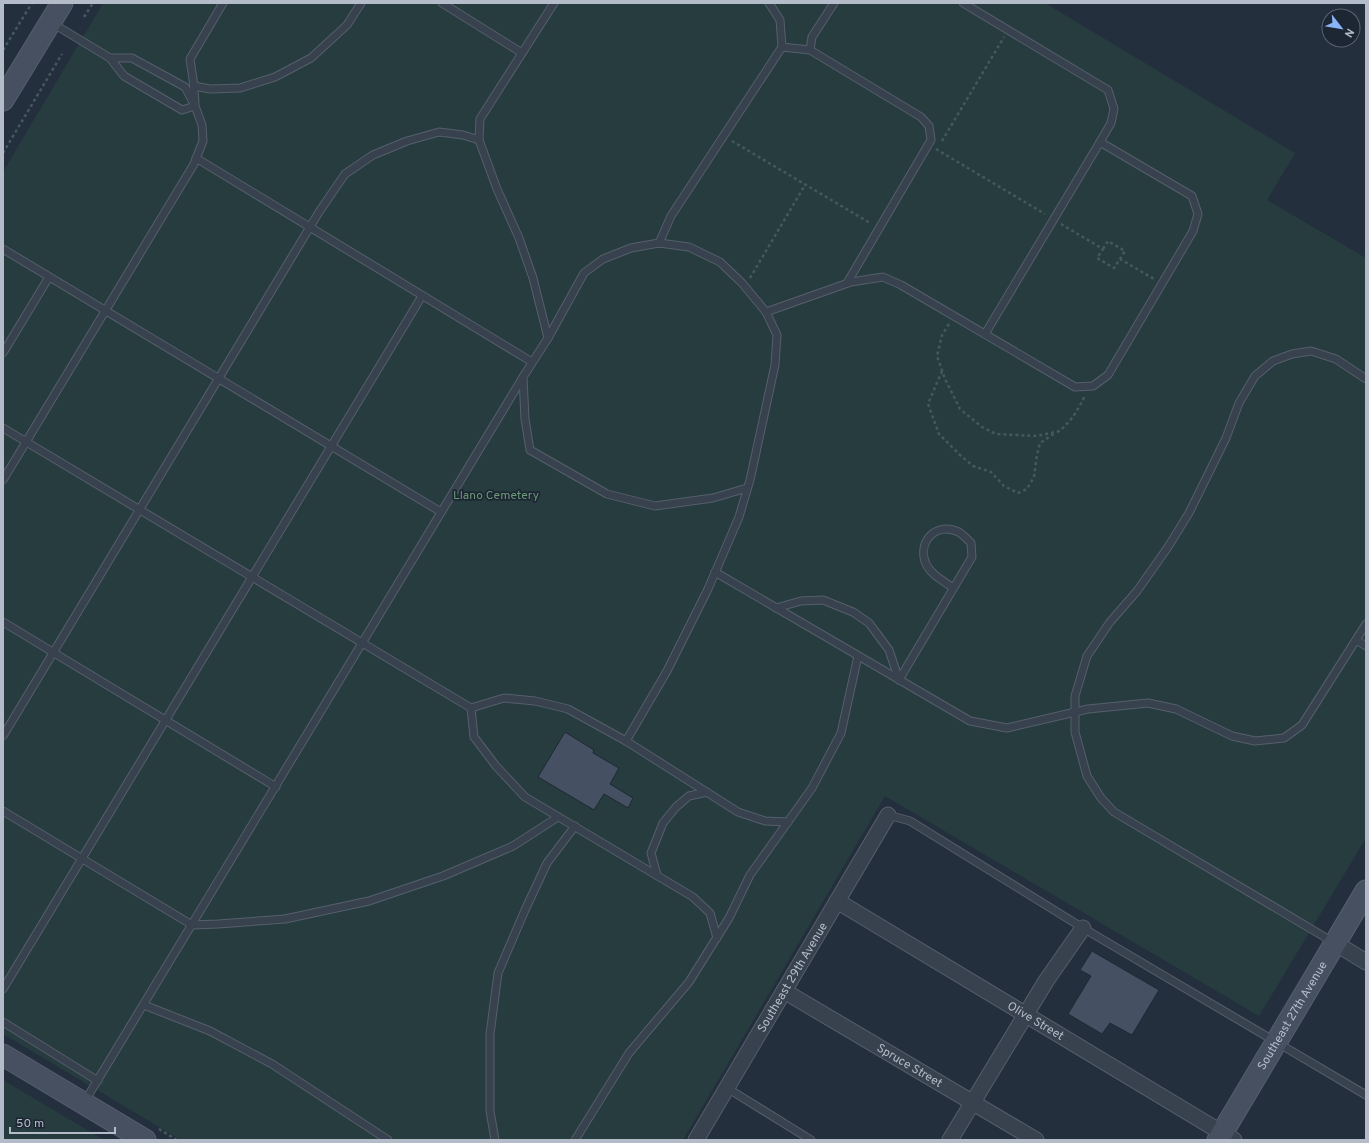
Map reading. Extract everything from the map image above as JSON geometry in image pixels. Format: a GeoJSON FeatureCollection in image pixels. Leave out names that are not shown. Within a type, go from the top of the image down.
{"type":"FeatureCollection","features":[{"type":"Feature","properties":{"kind":"main road"},"geometry":{"type":"LineString","coordinates":[[3,100],[62,3]]}},
{"type":"Feature","properties":{"kind":"main road","name":"Southeast 27th Avenue"},"geometry":{"type":"LineString","coordinates":[[1224,1138],[1276,1042],[1366,891]]}},
{"type":"Feature","properties":{"kind":"main road"},"geometry":{"type":"LineString","coordinates":[[3,1055],[145,1140]]}},
{"type":"Feature","properties":{"kind":"street"},"geometry":{"type":"LineString","coordinates":[[50,22],[65,3]]}},
{"type":"Feature","properties":{"kind":"street","name":"Southeast 29th Avenue"},"geometry":{"type":"LineString","coordinates":[[696,1140],[888,815]]}},
{"type":"Feature","properties":{"kind":"street","name":"Olive Street"},"geometry":{"type":"LineString","coordinates":[[837,901],[1026,1015],[1224,1138]]}},
{"type":"Feature","properties":{"kind":"street"},"geometry":{"type":"LineString","coordinates":[[950,1140],[1046,981],[1083,928]]}},
{"type":"Feature","properties":{"kind":"street"},"geometry":{"type":"LineString","coordinates":[[1335,943],[1366,962]]}},
{"type":"Feature","properties":{"kind":"street","name":"Spruce Street"},"geometry":{"type":"LineString","coordinates":[[784,991],[1036,1140]]}},
{"type":"Feature","properties":{"kind":"lane"},"geometry":{"type":"LineString","coordinates":[[195,106],[190,59],[223,3]]}},
{"type":"Feature","properties":{"kind":"lane"},"geometry":{"type":"LineString","coordinates":[[194,86],[210,89],[240,88],[275,77],[311,58],[347,25],[361,3]]}},
{"type":"Feature","properties":{"kind":"lane"},"geometry":{"type":"LineString","coordinates":[[442,3],[522,53]]}},
{"type":"Feature","properties":{"kind":"lane"},"geometry":{"type":"LineString","coordinates":[[548,338],[533,278],[519,238],[497,189],[479,140],[480,119],[554,3]]}},
{"type":"Feature","properties":{"kind":"lane"},"geometry":{"type":"LineString","coordinates":[[659,243],[671,216],[782,47],[780,20],[768,3]]}},
{"type":"Feature","properties":{"kind":"lane"},"geometry":{"type":"LineString","coordinates":[[810,50],[812,37],[834,3]]}},
{"type":"Feature","properties":{"kind":"lane"},"geometry":{"type":"LineString","coordinates":[[963,3],[1108,90],[1114,109],[1110,123],[1100,142],[985,334]]}},
{"type":"Feature","properties":{"kind":"lane"},"geometry":{"type":"LineString","coordinates":[[50,22],[110,58],[124,76],[182,110],[195,106]]}},
{"type":"Feature","properties":{"kind":"lane"},"geometry":{"type":"LineString","coordinates":[[782,47],[810,50],[921,117],[929,126],[932,140],[846,283]]}},
{"type":"Feature","properties":{"kind":"lane"},"geometry":{"type":"LineString","coordinates":[[3,480],[196,158],[203,141],[202,125],[195,106],[185,87],[132,58],[110,58]]}},
{"type":"Feature","properties":{"kind":"lane"},"geometry":{"type":"LineString","coordinates":[[3,736],[309,227],[345,174],[373,155],[407,140],[439,132],[463,135],[479,140]]}},
{"type":"Feature","properties":{"kind":"lane"},"geometry":{"type":"LineString","coordinates":[[766,312],[846,283],[883,278],[901,285],[1075,387],[1093,386],[1108,375],[1193,231],[1198,214],[1192,196],[1100,142]]}},
{"type":"Feature","properties":{"kind":"lane"},"geometry":{"type":"LineString","coordinates":[[196,158],[532,362]]}},
{"type":"Feature","properties":{"kind":"lane"},"geometry":{"type":"LineString","coordinates":[[84,1103],[523,376],[548,338],[584,273],[603,259],[631,248],[659,243],[689,247],[720,262],[745,287],[766,312],[778,335],[775,365],[739,517],[715,572],[667,671],[626,741]]}},
{"type":"Feature","properties":{"kind":"lane"},"geometry":{"type":"LineString","coordinates":[[3,249],[441,512]]}},
{"type":"Feature","properties":{"kind":"lane"},"geometry":{"type":"LineString","coordinates":[[3,353],[49,277]]}},
{"type":"Feature","properties":{"kind":"lane"},"geometry":{"type":"LineString","coordinates":[[3,989],[422,296]]}},
{"type":"Feature","properties":{"kind":"lane"},"geometry":{"type":"LineString","coordinates":[[1335,943],[1114,812],[1101,798],[1087,776],[1075,732],[1075,696],[1087,656],[1110,622],[1137,591],[1168,547],[1189,513],[1226,438],[1239,403],[1255,376],[1273,362],[1292,354],[1310,351],[1336,359],[1366,379]]}},
{"type":"Feature","properties":{"kind":"lane"},"geometry":{"type":"LineString","coordinates":[[523,376],[525,419],[530,450],[607,494],[655,506],[713,498],[747,488]]}},
{"type":"Feature","properties":{"kind":"lane"},"geometry":{"type":"LineString","coordinates":[[3,428],[471,708],[504,698],[535,701],[568,709],[626,741],[738,812],[765,821],[788,822]]}},
{"type":"Feature","properties":{"kind":"lane"},"geometry":{"type":"LineString","coordinates":[[899,680],[972,557],[971,543],[957,531],[942,529],[928,536],[922,549],[926,564],[933,573],[953,588]]}},
{"type":"Feature","properties":{"kind":"lane"},"geometry":{"type":"LineString","coordinates":[[715,572],[970,721],[1006,728],[1088,709],[1148,703],[1176,709],[1232,736],[1254,741],[1284,738],[1302,725],[1366,624]]}},
{"type":"Feature","properties":{"kind":"lane"},"geometry":{"type":"LineString","coordinates":[[776,608],[801,601],[823,600],[854,612],[869,623],[889,650],[899,680]]}},
{"type":"Feature","properties":{"kind":"lane"},"geometry":{"type":"LineString","coordinates":[[3,622],[276,786]]}},
{"type":"Feature","properties":{"kind":"lane"},"geometry":{"type":"LineString","coordinates":[[1356,640],[1366,646]]}},
{"type":"Feature","properties":{"kind":"lane"},"geometry":{"type":"LineString","coordinates":[[575,1140],[629,1053],[689,982],[729,918],[750,875],[812,788],[841,733],[858,656]]}},
{"type":"Feature","properties":{"kind":"lane"},"geometry":{"type":"LineString","coordinates":[[471,708],[474,737],[496,766],[524,797],[693,897],[710,913],[717,938]]}},
{"type":"Feature","properties":{"kind":"lane"},"geometry":{"type":"LineString","coordinates":[[657,875],[651,853],[663,823],[676,807],[689,796],[707,792]]}},
{"type":"Feature","properties":{"kind":"lane"},"geometry":{"type":"LineString","coordinates":[[3,811],[192,925],[285,919],[369,901],[443,876],[513,846],[558,817]]}},
{"type":"Feature","properties":{"kind":"lane"},"geometry":{"type":"LineString","coordinates":[[888,815],[910,821],[1083,928],[1366,1095]]}},
{"type":"Feature","properties":{"kind":"lane"},"geometry":{"type":"LineString","coordinates":[[495,1140],[490,1111],[490,1034],[498,973],[547,863],[575,826]]}},
{"type":"Feature","properties":{"kind":"lane"},"geometry":{"type":"LineString","coordinates":[[144,1005],[210,1031],[272,1064],[388,1140]]}},
{"type":"Feature","properties":{"kind":"lane"},"geometry":{"type":"LineString","coordinates":[[3,1022],[98,1080]]}},
{"type":"Feature","properties":{"kind":"lane"},"geometry":{"type":"LineString","coordinates":[[727,1088],[811,1140]]}},
{"type":"Feature","properties":{"kind":"path"},"geometry":{"type":"LineString","coordinates":[[3,50],[32,3]]}},
{"type":"Feature","properties":{"kind":"path"},"geometry":{"type":"LineString","coordinates":[[84,17],[92,3]]}},
{"type":"Feature","properties":{"kind":"path"},"geometry":{"type":"LineString","coordinates":[[941,143],[1008,30]]}},
{"type":"Feature","properties":{"kind":"path"},"geometry":{"type":"LineString","coordinates":[[3,153],[62,54]]}},
{"type":"Feature","properties":{"kind":"path"},"geometry":{"type":"LineString","coordinates":[[723,136],[879,229]]}},
{"type":"Feature","properties":{"kind":"path"},"geometry":{"type":"LineString","coordinates":[[745,287],[805,185]]}},
{"type":"Feature","properties":{"kind":"path"},"geometry":{"type":"LineString","coordinates":[[1103,249],[1108,241],[1125,251],[1120,259]]}},
{"type":"Feature","properties":{"kind":"path"},"geometry":{"type":"LineString","coordinates":[[955,316],[942,335],[937,356],[945,379],[960,409],[982,427],[996,434],[1037,436],[1060,431],[1073,417],[1083,400],[1086,386]]}},
{"type":"Feature","properties":{"kind":"path"},"geometry":{"type":"LineString","coordinates":[[942,371],[928,404],[939,434],[960,456],[973,466],[991,472],[1004,486],[1018,493],[1028,488],[1034,478],[1040,443],[1057,431]]}},
{"type":"Feature","properties":{"kind":"green space","name":"Llano Cemetery"},"geometry":{"type":"Polygon","coordinates":[[[103,3],[1045,3],[1295,153],[1267,200],[1366,258],[1366,838],[1259,1016],[885,796],[683,1140],[181,1140],[3,1034],[3,172],[103,3]]]}},
{"type":"Feature","properties":{"kind":"green space"},"geometry":{"type":"Polygon","coordinates":[[[3,1080],[104,1140],[3,1140],[3,1080]]]}},
{"type":"Feature","properties":{"kind":"building"},"geometry":{"type":"Polygon","coordinates":[[[565,732],[594,750],[593,753],[619,768],[610,784],[633,798],[628,808],[604,794],[594,810],[538,777],[565,732]]]}},
{"type":"Feature","properties":{"kind":"building"},"geometry":{"type":"Polygon","coordinates":[[[1092,951],[1159,990],[1132,1035],[1110,1023],[1102,1034],[1068,1014],[1091,976],[1080,970],[1092,951]]]}}]}
